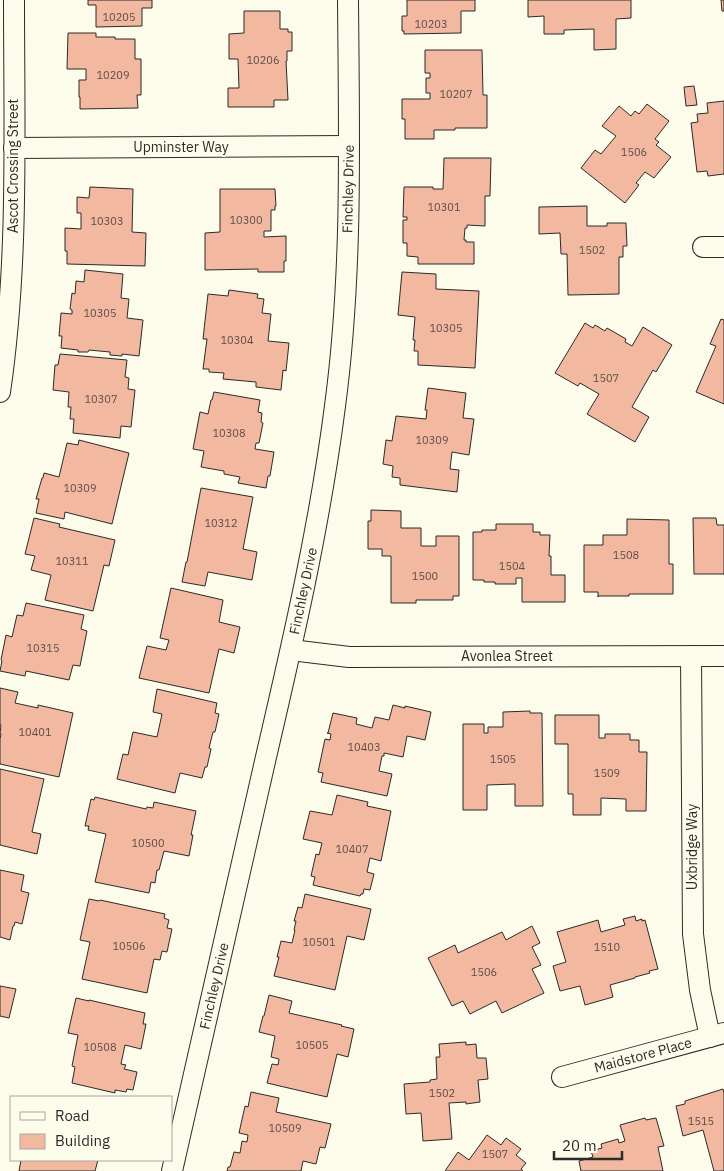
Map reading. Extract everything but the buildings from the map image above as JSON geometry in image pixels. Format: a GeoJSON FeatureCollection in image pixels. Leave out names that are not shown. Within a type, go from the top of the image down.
{"type":"FeatureCollection","features":[{"type":"Feature","properties":{"kind":"street","name":"Ascot Crossing Street"},"geometry":{"type":"LineString","coordinates":[[0,392],[9,311],[14,231],[14,0]]}},
{"type":"Feature","properties":{"kind":"street","name":"Finchley Drive"},"geometry":{"type":"LineString","coordinates":[[172,1171],[316,533],[325,482],[336,403],[345,306],[349,209],[348,0]]}},
{"type":"Feature","properties":{"kind":"street","name":"Upminster Way"},"geometry":{"type":"LineString","coordinates":[[14,148],[349,146]]}},
{"type":"Feature","properties":{"kind":"street"},"geometry":{"type":"LineString","coordinates":[[702,247],[724,247]]}},
{"type":"Feature","properties":{"kind":"street","name":"Avonlea Street"},"geometry":{"type":"LineString","coordinates":[[290,650],[349,657],[724,656]]}},
{"type":"Feature","properties":{"kind":"street","name":"Uxbridge Way"},"geometry":{"type":"LineString","coordinates":[[691,656],[693,934],[700,990],[717,1035]]}},
{"type":"Feature","properties":{"kind":"street","name":"Maidstore Place"},"geometry":{"type":"LineString","coordinates":[[562,1077],[717,1035]]}}]}
